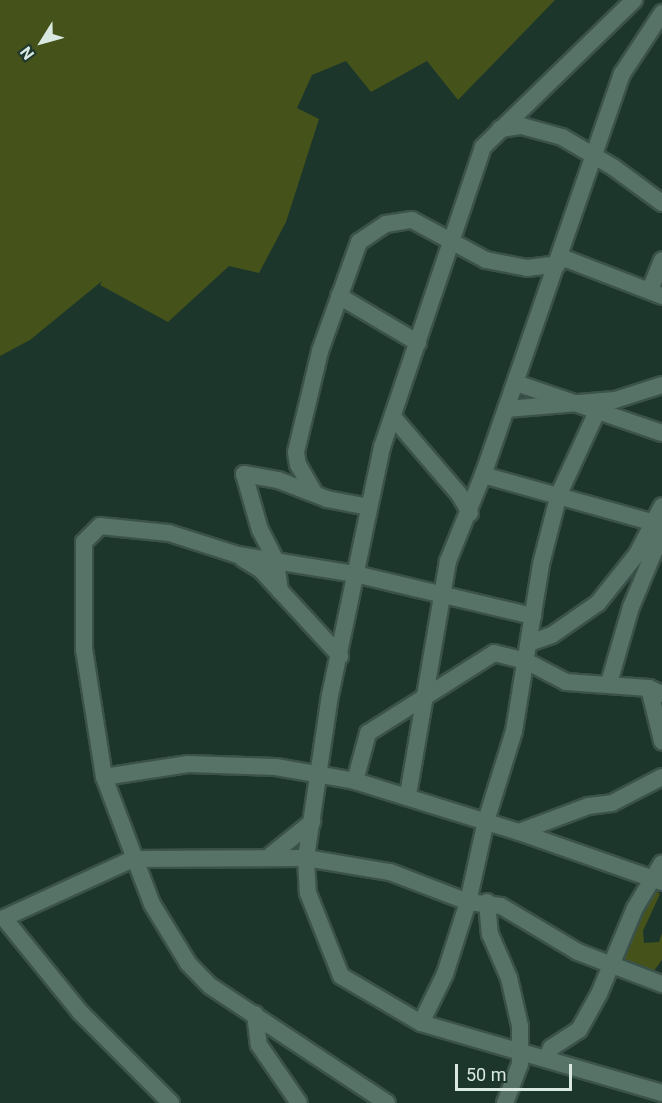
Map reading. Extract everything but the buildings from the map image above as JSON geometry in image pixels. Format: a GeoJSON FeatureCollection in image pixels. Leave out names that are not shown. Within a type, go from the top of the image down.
{"type":"FeatureCollection","features":[{"type":"Feature","properties":{"kind":"street"},"geometry":{"type":"LineString","coordinates":[[634,0],[483,147],[393,417],[369,507],[317,775],[306,858],[308,893],[337,971],[421,1023],[662,1093]]}},
{"type":"Feature","properties":{"kind":"street"},"geometry":{"type":"LineString","coordinates":[[408,795],[448,561],[470,513],[560,260],[622,74],[662,13]]}},
{"type":"Feature","properties":{"kind":"street"},"geometry":{"type":"LineString","coordinates":[[500,129],[537,129],[562,137],[662,203]]}},
{"type":"Feature","properties":{"kind":"street"},"geometry":{"type":"LineString","coordinates":[[315,494],[296,459],[296,452],[320,351],[359,243],[387,224],[412,220],[486,260],[509,266],[527,268],[560,260],[656,293],[662,260]]}},
{"type":"Feature","properties":{"kind":"street"},"geometry":{"type":"LineString","coordinates":[[339,296],[418,343]]}},
{"type":"Feature","properties":{"kind":"street"},"geometry":{"type":"LineString","coordinates":[[516,384],[579,404]]}},
{"type":"Feature","properties":{"kind":"street"},"geometry":{"type":"LineString","coordinates":[[506,410],[579,404],[600,405],[662,385]]}},
{"type":"Feature","properties":{"kind":"street"},"geometry":{"type":"LineString","coordinates":[[600,405],[662,433]]}},
{"type":"Feature","properties":{"kind":"street"},"geometry":{"type":"LineString","coordinates":[[421,1023],[445,974],[468,902],[486,821],[514,731],[541,564],[560,494],[600,405]]}},
{"type":"Feature","properties":{"kind":"street"},"geometry":{"type":"LineString","coordinates":[[393,417],[416,440],[470,513]]}},
{"type":"Feature","properties":{"kind":"street"},"geometry":{"type":"LineString","coordinates":[[280,591],[276,561],[260,530],[244,474],[278,480],[315,494],[369,507]]}},
{"type":"Feature","properties":{"kind":"street"},"geometry":{"type":"LineString","coordinates":[[483,475],[560,494],[659,527]]}},
{"type":"Feature","properties":{"kind":"street"},"geometry":{"type":"LineString","coordinates":[[609,683],[631,607],[659,527],[662,506]]}},
{"type":"Feature","properties":{"kind":"street"},"geometry":{"type":"LineString","coordinates":[[387,1103],[210,986],[188,963],[152,904],[133,859],[104,777],[84,650],[81,569],[88,535],[100,526],[169,533],[238,555],[356,574],[533,616]]}},
{"type":"Feature","properties":{"kind":"street"},"geometry":{"type":"LineString","coordinates":[[530,643],[552,635],[598,603],[659,527]]}},
{"type":"Feature","properties":{"kind":"street"},"geometry":{"type":"LineString","coordinates":[[238,555],[261,570],[340,656]]}},
{"type":"Feature","properties":{"kind":"street"},"geometry":{"type":"LineString","coordinates":[[355,781],[368,733],[380,722],[425,699],[494,653],[526,661],[566,682],[609,683],[656,691],[662,741]]}},
{"type":"Feature","properties":{"kind":"street"},"geometry":{"type":"LineString","coordinates":[[104,777],[188,764],[276,767],[355,781],[408,795],[657,881]]}},
{"type":"Feature","properties":{"kind":"street"},"geometry":{"type":"LineString","coordinates":[[519,832],[579,809],[612,803],[662,777]]}},
{"type":"Feature","properties":{"kind":"street"},"geometry":{"type":"LineString","coordinates":[[271,855],[312,822]]}},
{"type":"Feature","properties":{"kind":"street"},"geometry":{"type":"LineString","coordinates":[[171,1103],[80,1012],[4,918],[133,859],[271,855],[306,858],[390,872],[468,902],[487,902],[501,906],[578,952],[662,984]]}},
{"type":"Feature","properties":{"kind":"street"},"geometry":{"type":"LineString","coordinates":[[547,1058],[551,1048],[579,1030],[611,963],[657,881],[662,863]]}},
{"type":"Feature","properties":{"kind":"street"},"geometry":{"type":"LineString","coordinates":[[487,902],[490,934],[509,978],[520,1026],[518,1071],[506,1103]]}},
{"type":"Feature","properties":{"kind":"street"},"geometry":{"type":"LineString","coordinates":[[255,1014],[259,1045],[299,1103]]}},
{"type":"Feature","properties":{"kind":"green space"},"geometry":{"type":"Polygon","coordinates":[[[0,0],[555,0],[458,100],[427,61],[371,92],[346,61],[312,75],[297,108],[319,119],[286,222],[259,273],[229,266],[168,322],[100,285],[102,281],[30,340],[0,356],[0,0]]]}},
{"type":"Feature","properties":{"kind":"green space"},"geometry":{"type":"Polygon","coordinates":[[[651,886],[660,894],[643,931],[644,943],[659,942],[662,933],[662,960],[650,976],[617,960],[651,886]]]}}]}
